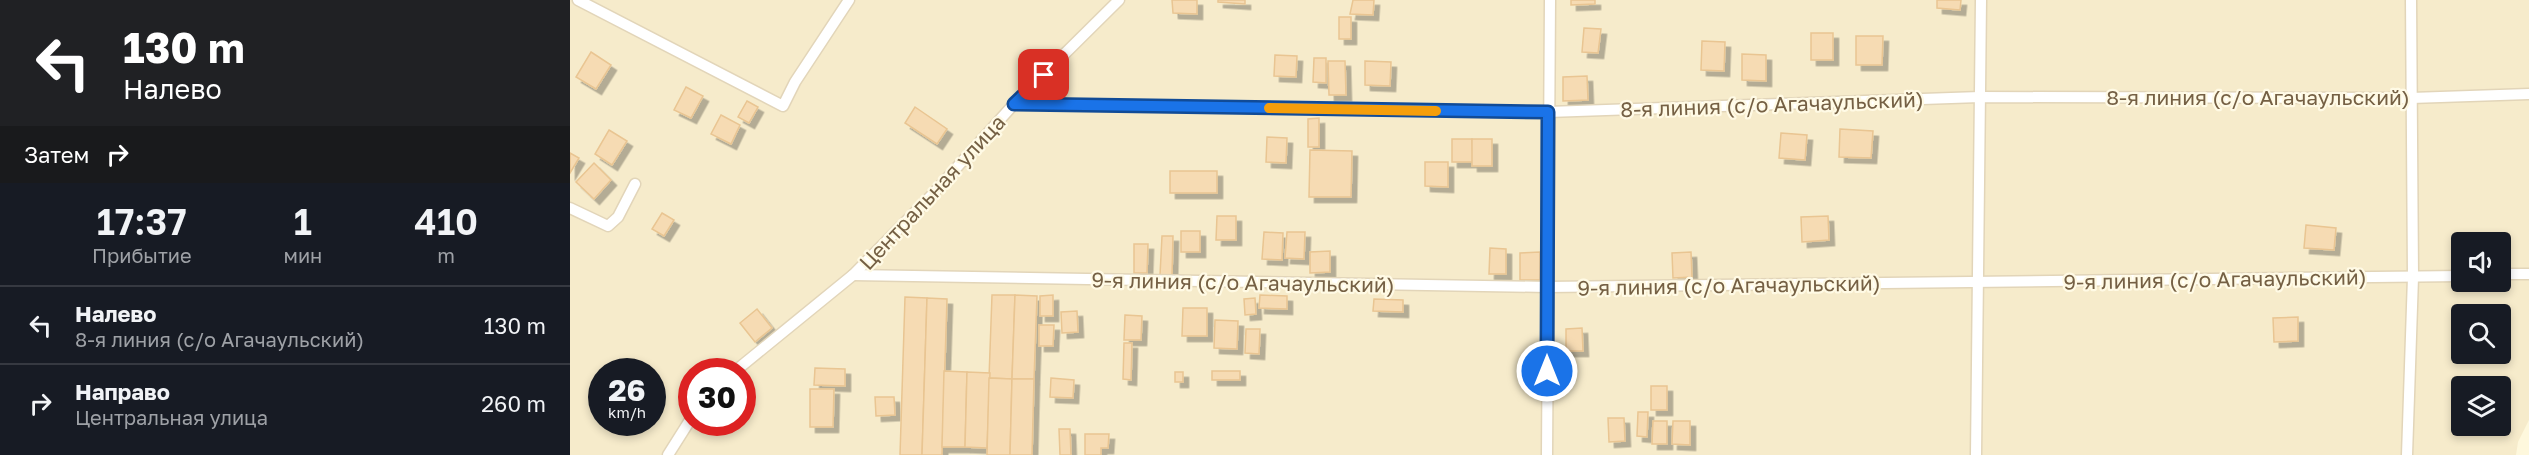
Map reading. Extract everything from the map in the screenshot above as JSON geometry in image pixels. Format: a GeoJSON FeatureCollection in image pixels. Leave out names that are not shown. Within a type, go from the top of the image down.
{"type":"FeatureCollection","features":[{"type":"Feature","properties":{"kind":"street"},"geometry":{"type":"LineString","coordinates":[[578,0],[783,106],[795,82],[849,0]]}},
{"type":"Feature","properties":{"kind":"street","name":"Центральная улица"},"geometry":{"type":"LineString","coordinates":[[751,358],[853,275],[931,196],[1014,104],[1119,0]]}},
{"type":"Feature","properties":{"kind":"street"},"geometry":{"type":"LineString","coordinates":[[1547,455],[1550,0]]}},
{"type":"Feature","properties":{"kind":"street"},"geometry":{"type":"LineString","coordinates":[[1976,455],[1981,0]]}},
{"type":"Feature","properties":{"kind":"street"},"geometry":{"type":"LineString","coordinates":[[2407,455],[2413,277],[2411,0]]}},
{"type":"Feature","properties":{"kind":"street","name":"8-я линия (с/о Агачаульский)"},"geometry":{"type":"LineString","coordinates":[[1014,104],[1548,112],[1980,97],[2411,98],[2529,94]]}},
{"type":"Feature","properties":{"kind":"street"},"geometry":{"type":"LineString","coordinates":[[570,208],[608,226],[618,217],[635,184]]}},
{"type":"Feature","properties":{"kind":"street"},"geometry":{"type":"LineString","coordinates":[[2511,274],[2529,274]]}},
{"type":"Feature","properties":{"kind":"street","name":"9-я линия (с/о Агачаульский)"},"geometry":{"type":"LineString","coordinates":[[853,275],[1547,287],[2451,276]]}},
{"type":"Feature","properties":{"kind":"street"},"geometry":{"type":"LineString","coordinates":[[668,455],[680,436]]}},
{"type":"Feature","properties":{"kind":"shaded area"},"geometry":{"type":"Polygon","coordinates":[[[570,0],[2529,0],[2529,420],[2518,442],[2516,455],[570,455],[570,0]]]}},
{"type":"Feature","properties":{"kind":"building"},"geometry":{"type":"Polygon","coordinates":[[[1172,0],[1197,0],[1197,14],[1173,13],[1172,0]]]}},
{"type":"Feature","properties":{"kind":"building"},"geometry":{"type":"Polygon","coordinates":[[[1218,0],[1245,0],[1245,4],[1218,2],[1218,0]]]}},
{"type":"Feature","properties":{"kind":"building"},"geometry":{"type":"Polygon","coordinates":[[[1353,0],[1374,0],[1373,15],[1350,14],[1353,0]]]}},
{"type":"Feature","properties":{"kind":"building"},"geometry":{"type":"Polygon","coordinates":[[[1571,0],[1595,0],[1595,4],[1571,5],[1571,0]]]}},
{"type":"Feature","properties":{"kind":"building"},"geometry":{"type":"Polygon","coordinates":[[[1937,0],[1961,0],[1960,10],[1937,8],[1937,0]]]}},
{"type":"Feature","properties":{"kind":"building"},"geometry":{"type":"Polygon","coordinates":[[[1339,17],[1351,17],[1351,39],[1339,39],[1339,17]]]}},
{"type":"Feature","properties":{"kind":"building"},"geometry":{"type":"Polygon","coordinates":[[[1584,28],[1601,29],[1598,53],[1582,52],[1584,28]]]}},
{"type":"Feature","properties":{"kind":"building"},"geometry":{"type":"Polygon","coordinates":[[[1811,33],[1833,33],[1833,60],[1811,60],[1811,33]]]}},
{"type":"Feature","properties":{"kind":"building"},"geometry":{"type":"Polygon","coordinates":[[[1856,36],[1883,36],[1882,65],[1856,65],[1856,36]]]}},
{"type":"Feature","properties":{"kind":"building"},"geometry":{"type":"Polygon","coordinates":[[[1702,41],[1725,42],[1724,71],[1701,70],[1702,41]]]}},
{"type":"Feature","properties":{"kind":"building"},"geometry":{"type":"Polygon","coordinates":[[[591,52],[611,65],[596,89],[576,77],[591,52]]]}},
{"type":"Feature","properties":{"kind":"building"},"geometry":{"type":"Polygon","coordinates":[[[1742,54],[1766,55],[1766,81],[1742,80],[1742,54]]]}},
{"type":"Feature","properties":{"kind":"building"},"geometry":{"type":"Polygon","coordinates":[[[1275,55],[1297,56],[1296,77],[1274,76],[1275,55]]]}},
{"type":"Feature","properties":{"kind":"building"},"geometry":{"type":"Polygon","coordinates":[[[1314,58],[1326,58],[1326,83],[1313,82],[1314,58]]]}},
{"type":"Feature","properties":{"kind":"building"},"geometry":{"type":"Polygon","coordinates":[[[1328,61],[1345,61],[1346,95],[1329,95],[1328,61]]]}},
{"type":"Feature","properties":{"kind":"building"},"geometry":{"type":"Polygon","coordinates":[[[1365,61],[1391,62],[1390,86],[1365,85],[1365,61]]]}},
{"type":"Feature","properties":{"kind":"building"},"geometry":{"type":"Polygon","coordinates":[[[1587,76],[1588,100],[1563,101],[1563,77],[1587,76]]]}},
{"type":"Feature","properties":{"kind":"building"},"geometry":{"type":"Polygon","coordinates":[[[686,87],[703,96],[691,118],[674,110],[686,87]]]}},
{"type":"Feature","properties":{"kind":"building"},"geometry":{"type":"Polygon","coordinates":[[[747,101],[758,107],[749,123],[738,117],[747,101]]]}},
{"type":"Feature","properties":{"kind":"building"},"geometry":{"type":"Polygon","coordinates":[[[915,107],[947,129],[937,144],[905,123],[915,107]]]}},
{"type":"Feature","properties":{"kind":"building"},"geometry":{"type":"Polygon","coordinates":[[[721,115],[740,125],[731,144],[711,134],[721,115]]]}},
{"type":"Feature","properties":{"kind":"building"},"geometry":{"type":"Polygon","coordinates":[[[1319,118],[1319,147],[1308,147],[1308,119],[1319,118]]]}},
{"type":"Feature","properties":{"kind":"building"},"geometry":{"type":"Polygon","coordinates":[[[1840,129],[1873,131],[1871,158],[1839,157],[1840,129]]]}},
{"type":"Feature","properties":{"kind":"building"},"geometry":{"type":"Polygon","coordinates":[[[609,130],[627,141],[612,165],[595,154],[609,130]]]}},
{"type":"Feature","properties":{"kind":"building"},"geometry":{"type":"Polygon","coordinates":[[[1781,133],[1807,135],[1805,160],[1779,158],[1781,133]]]}},
{"type":"Feature","properties":{"kind":"building"},"geometry":{"type":"Polygon","coordinates":[[[1267,137],[1287,138],[1286,163],[1266,162],[1267,137]]]}},
{"type":"Feature","properties":{"kind":"building"},"geometry":{"type":"Polygon","coordinates":[[[1452,139],[1472,139],[1473,162],[1452,162],[1452,139]]]}},
{"type":"Feature","properties":{"kind":"building"},"geometry":{"type":"Polygon","coordinates":[[[1472,139],[1492,139],[1492,166],[1472,166],[1472,139]]]}},
{"type":"Feature","properties":{"kind":"building"},"geometry":{"type":"Polygon","coordinates":[[[1310,150],[1352,151],[1351,197],[1309,197],[1310,150]]]}},
{"type":"Feature","properties":{"kind":"building"},"geometry":{"type":"Polygon","coordinates":[[[570,153],[579,158],[570,173],[570,153]]]}},
{"type":"Feature","properties":{"kind":"building"},"geometry":{"type":"Polygon","coordinates":[[[1425,162],[1448,162],[1448,187],[1425,186],[1425,162]]]}},
{"type":"Feature","properties":{"kind":"building"},"geometry":{"type":"Polygon","coordinates":[[[594,163],[611,180],[594,199],[576,182],[594,163]]]}},
{"type":"Feature","properties":{"kind":"building"},"geometry":{"type":"Polygon","coordinates":[[[1170,171],[1217,171],[1217,193],[1170,193],[1170,171]]]}},
{"type":"Feature","properties":{"kind":"building"},"geometry":{"type":"Polygon","coordinates":[[[662,213],[674,220],[664,236],[652,229],[662,213]]]}},
{"type":"Feature","properties":{"kind":"building"},"geometry":{"type":"Polygon","coordinates":[[[1217,216],[1236,216],[1236,240],[1216,240],[1217,216]]]}},
{"type":"Feature","properties":{"kind":"building"},"geometry":{"type":"Polygon","coordinates":[[[1828,216],[1829,240],[1802,242],[1801,217],[1828,216]]]}},
{"type":"Feature","properties":{"kind":"building"},"geometry":{"type":"Polygon","coordinates":[[[2306,225],[2336,228],[2334,250],[2304,248],[2306,225]]]}},
{"type":"Feature","properties":{"kind":"building"},"geometry":{"type":"Polygon","coordinates":[[[1181,231],[1200,231],[1200,252],[1181,252],[1181,231]]]}},
{"type":"Feature","properties":{"kind":"building"},"geometry":{"type":"Polygon","coordinates":[[[1264,232],[1283,233],[1282,260],[1262,259],[1264,232]]]}},
{"type":"Feature","properties":{"kind":"building"},"geometry":{"type":"Polygon","coordinates":[[[1287,232],[1305,232],[1304,259],[1285,258],[1287,232]]]}},
{"type":"Feature","properties":{"kind":"building"},"geometry":{"type":"Polygon","coordinates":[[[1162,236],[1173,236],[1172,275],[1160,275],[1162,236]]]}},
{"type":"Feature","properties":{"kind":"building"},"geometry":{"type":"Polygon","coordinates":[[[1134,244],[1148,244],[1147,273],[1134,273],[1134,244]]]}},
{"type":"Feature","properties":{"kind":"building"},"geometry":{"type":"Polygon","coordinates":[[[1490,248],[1506,249],[1506,274],[1489,274],[1490,248]]]}},
{"type":"Feature","properties":{"kind":"building"},"geometry":{"type":"Polygon","coordinates":[[[1330,251],[1330,272],[1310,273],[1310,252],[1330,251]]]}},
{"type":"Feature","properties":{"kind":"building"},"geometry":{"type":"Polygon","coordinates":[[[1540,252],[1540,280],[1520,280],[1520,253],[1540,252]]]}},
{"type":"Feature","properties":{"kind":"building"},"geometry":{"type":"Polygon","coordinates":[[[1691,252],[1692,277],[1673,278],[1672,253],[1691,252]]]}},
{"type":"Feature","properties":{"kind":"building"},"geometry":{"type":"Polygon","coordinates":[[[992,295],[1015,295],[1012,379],[989,378],[992,295]]]}},
{"type":"Feature","properties":{"kind":"building"},"geometry":{"type":"Polygon","coordinates":[[[1015,295],[1037,296],[1034,379],[1012,379],[1015,295]]]}},
{"type":"Feature","properties":{"kind":"building"},"geometry":{"type":"Polygon","coordinates":[[[1053,295],[1053,316],[1040,316],[1040,296],[1053,295]]]}},
{"type":"Feature","properties":{"kind":"building"},"geometry":{"type":"Polygon","coordinates":[[[1260,295],[1287,296],[1287,309],[1259,308],[1260,295]]]}},
{"type":"Feature","properties":{"kind":"building"},"geometry":{"type":"Polygon","coordinates":[[[905,297],[927,298],[922,455],[900,455],[905,297]]]}},
{"type":"Feature","properties":{"kind":"building"},"geometry":{"type":"Polygon","coordinates":[[[927,298],[947,299],[942,455],[922,455],[927,298]]]}},
{"type":"Feature","properties":{"kind":"building"},"geometry":{"type":"Polygon","coordinates":[[[1255,298],[1256,314],[1245,315],[1244,299],[1255,298]]]}},
{"type":"Feature","properties":{"kind":"building"},"geometry":{"type":"Polygon","coordinates":[[[1374,299],[1403,300],[1403,312],[1373,311],[1374,299]]]}},
{"type":"Feature","properties":{"kind":"building"},"geometry":{"type":"Polygon","coordinates":[[[1183,308],[1207,308],[1207,336],[1182,336],[1183,308]]]}},
{"type":"Feature","properties":{"kind":"building"},"geometry":{"type":"Polygon","coordinates":[[[757,309],[772,328],[755,342],[740,323],[757,309]]]}},
{"type":"Feature","properties":{"kind":"building"},"geometry":{"type":"Polygon","coordinates":[[[1077,311],[1078,332],[1062,333],[1061,312],[1077,311]]]}},
{"type":"Feature","properties":{"kind":"building"},"geometry":{"type":"Polygon","coordinates":[[[1125,315],[1142,316],[1141,340],[1124,340],[1125,315]]]}},
{"type":"Feature","properties":{"kind":"building"},"geometry":{"type":"Polygon","coordinates":[[[2298,317],[2298,341],[2274,342],[2273,318],[2298,317]]]}},
{"type":"Feature","properties":{"kind":"building"},"geometry":{"type":"Polygon","coordinates":[[[1215,320],[1238,321],[1237,349],[1214,348],[1215,320]]]}},
{"type":"Feature","properties":{"kind":"building"},"geometry":{"type":"Polygon","coordinates":[[[1039,325],[1054,325],[1053,346],[1039,346],[1039,325]]]}},
{"type":"Feature","properties":{"kind":"building"},"geometry":{"type":"Polygon","coordinates":[[[1582,328],[1583,351],[1566,351],[1566,329],[1582,328]]]}},
{"type":"Feature","properties":{"kind":"building"},"geometry":{"type":"Polygon","coordinates":[[[1246,329],[1260,329],[1259,354],[1245,353],[1246,329]]]}},
{"type":"Feature","properties":{"kind":"building"},"geometry":{"type":"Polygon","coordinates":[[[1124,343],[1132,343],[1131,380],[1123,379],[1124,343]]]}},
{"type":"Feature","properties":{"kind":"building"},"geometry":{"type":"Polygon","coordinates":[[[815,368],[845,369],[845,386],[814,385],[815,368]]]}},
{"type":"Feature","properties":{"kind":"building"},"geometry":{"type":"Polygon","coordinates":[[[944,371],[967,372],[965,447],[942,447],[944,371]]]}},
{"type":"Feature","properties":{"kind":"building"},"geometry":{"type":"Polygon","coordinates":[[[1212,371],[1240,371],[1240,380],[1212,380],[1212,371]]]}},
{"type":"Feature","properties":{"kind":"building"},"geometry":{"type":"Polygon","coordinates":[[[967,372],[990,373],[987,448],[965,447],[967,372]]]}},
{"type":"Feature","properties":{"kind":"building"},"geometry":{"type":"Polygon","coordinates":[[[1175,372],[1183,372],[1183,382],[1175,382],[1175,372]]]}},
{"type":"Feature","properties":{"kind":"building"},"geometry":{"type":"Polygon","coordinates":[[[989,378],[1012,379],[1010,455],[987,455],[989,378]]]}},
{"type":"Feature","properties":{"kind":"building"},"geometry":{"type":"Polygon","coordinates":[[[1051,378],[1074,380],[1073,398],[1050,397],[1051,378]]]}},
{"type":"Feature","properties":{"kind":"building"},"geometry":{"type":"Polygon","coordinates":[[[1012,379],[1034,379],[1032,455],[1010,455],[1012,379]]]}},
{"type":"Feature","properties":{"kind":"building"},"geometry":{"type":"Polygon","coordinates":[[[1651,386],[1667,386],[1667,410],[1651,410],[1651,386]]]}},
{"type":"Feature","properties":{"kind":"building"},"geometry":{"type":"Polygon","coordinates":[[[810,389],[834,389],[833,427],[810,427],[810,389]]]}},
{"type":"Feature","properties":{"kind":"building"},"geometry":{"type":"Polygon","coordinates":[[[875,397],[894,397],[895,415],[876,416],[875,397]]]}},
{"type":"Feature","properties":{"kind":"building"},"geometry":{"type":"Polygon","coordinates":[[[1638,412],[1648,412],[1647,437],[1637,436],[1638,412]]]}},
{"type":"Feature","properties":{"kind":"building"},"geometry":{"type":"Polygon","coordinates":[[[1608,418],[1624,418],[1625,441],[1609,442],[1608,418]]]}},
{"type":"Feature","properties":{"kind":"building"},"geometry":{"type":"Polygon","coordinates":[[[1653,421],[1667,421],[1667,444],[1652,444],[1653,421]]]}},
{"type":"Feature","properties":{"kind":"building"},"geometry":{"type":"Polygon","coordinates":[[[1673,421],[1690,421],[1690,445],[1672,444],[1673,421]]]}},
{"type":"Feature","properties":{"kind":"building"},"geometry":{"type":"Polygon","coordinates":[[[1059,429],[1070,429],[1071,455],[1060,455],[1059,429]]]}},
{"type":"Feature","properties":{"kind":"building"},"geometry":{"type":"Polygon","coordinates":[[[1085,434],[1109,434],[1108,448],[1101,448],[1101,455],[1085,455],[1085,434]]]}},
{"type":"Feature","properties":{"kind":"slow traffic"},"geometry":{"type":"LineString","coordinates":[[1269,108],[1436,111]]}},
{"type":"Feature","properties":{"kind":"route"},"geometry":{"type":"LineString","coordinates":[[1044,75],[1014,104],[1548,112],[1547,371]]}}]}
